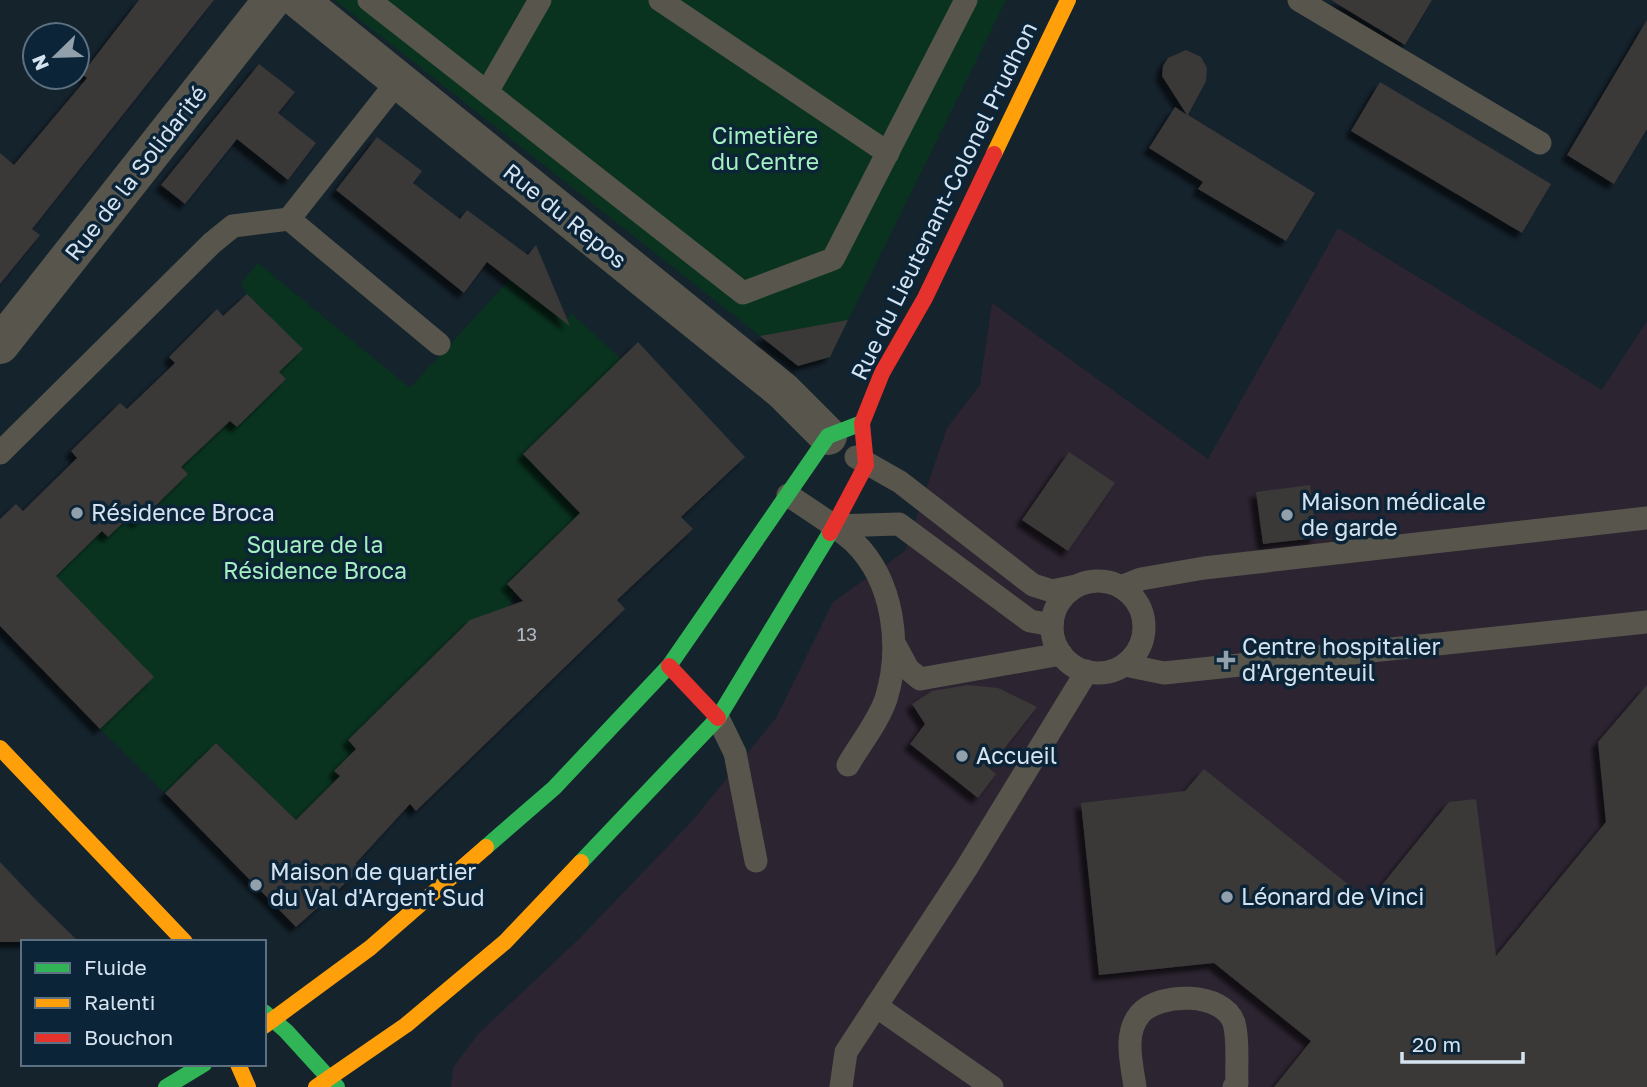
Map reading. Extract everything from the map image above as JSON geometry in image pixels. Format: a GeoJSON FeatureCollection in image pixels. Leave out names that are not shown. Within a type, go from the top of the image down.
{"type":"FeatureCollection","features":[{"type":"Feature","properties":{"kind":"main road","name":"Rue du Lieutenant-Colonel Prudhon"},"geometry":{"type":"LineString","coordinates":[[268,1019],[370,948],[554,788],[669,666],[788,495],[845,429],[925,298],[1068,0]]}},
{"type":"Feature","properties":{"kind":"main road","name":"Rue du Lieutenant-Colonel Prudhon"},"geometry":{"type":"LineString","coordinates":[[845,429],[866,465]]}},
{"type":"Feature","properties":{"kind":"main road"},"geometry":{"type":"LineString","coordinates":[[268,1019],[327,1084],[406,1025],[505,942],[718,718],[834,526],[866,465]]}},
{"type":"Feature","properties":{"kind":"main road"},"geometry":{"type":"LineString","coordinates":[[669,666],[718,718]]}},
{"type":"Feature","properties":{"kind":"main road"},"geometry":{"type":"LineString","coordinates":[[0,748],[183,940]]}},
{"type":"Feature","properties":{"kind":"main road"},"geometry":{"type":"LineString","coordinates":[[166,1087],[201,1066]]}},
{"type":"Feature","properties":{"kind":"main road"},"geometry":{"type":"LineString","coordinates":[[240,1066],[248,1087]]}},
{"type":"Feature","properties":{"kind":"street","name":"Rue de la Solidarité"},"geometry":{"type":"LineString","coordinates":[[0,345],[272,0]]}},
{"type":"Feature","properties":{"kind":"street","name":"Rue du Repos"},"geometry":{"type":"LineString","coordinates":[[299,0],[783,391],[845,429]]}},
{"type":"Feature","properties":{"kind":"lane"},"geometry":{"type":"LineString","coordinates":[[369,0],[743,293],[833,259],[964,1]]}},
{"type":"Feature","properties":{"kind":"lane"},"geometry":{"type":"LineString","coordinates":[[487,92],[540,0]]}},
{"type":"Feature","properties":{"kind":"lane"},"geometry":{"type":"LineString","coordinates":[[660,0],[888,153]]}},
{"type":"Feature","properties":{"kind":"lane"},"geometry":{"type":"LineString","coordinates":[[1299,0],[1540,143]]}},
{"type":"Feature","properties":{"kind":"lane"},"geometry":{"type":"LineString","coordinates":[[0,453],[212,243],[233,226],[289,219],[398,81]]}},
{"type":"Feature","properties":{"kind":"lane"},"geometry":{"type":"LineString","coordinates":[[289,219],[439,344]]}},
{"type":"Feature","properties":{"kind":"lane"},"geometry":{"type":"LineString","coordinates":[[845,429],[866,465],[900,482],[1033,585],[1052,591],[1091,581],[1121,587],[1140,579],[1204,568],[1647,518]]}},
{"type":"Feature","properties":{"kind":"lane"},"geometry":{"type":"LineString","coordinates":[[788,495],[856,544],[878,577],[889,604],[894,643],[886,700],[848,765]]}},
{"type":"Feature","properties":{"kind":"lane"},"geometry":{"type":"LineString","coordinates":[[834,526],[899,523],[1030,621],[1052,625]]}},
{"type":"Feature","properties":{"kind":"lane"},"geometry":{"type":"LineString","coordinates":[[1076,586],[1064,596],[1055,610],[1052,625],[1061,654],[1087,671],[1112,671],[1125,664],[1143,640],[1141,610],[1121,587]]}},
{"type":"Feature","properties":{"kind":"lane"},"geometry":{"type":"LineString","coordinates":[[1125,664],[1164,673],[1647,622]]}},
{"type":"Feature","properties":{"kind":"lane"},"geometry":{"type":"LineString","coordinates":[[894,643],[908,669],[920,679],[1061,654]]}},
{"type":"Feature","properties":{"kind":"lane"},"geometry":{"type":"LineString","coordinates":[[841,1087],[846,1052],[966,869],[1087,671]]}},
{"type":"Feature","properties":{"kind":"lane"},"geometry":{"type":"LineString","coordinates":[[718,718],[735,753],[756,861]]}},
{"type":"Feature","properties":{"kind":"lane"},"geometry":{"type":"LineString","coordinates":[[1135,1087],[1129,1041],[1139,1015],[1158,1000],[1205,999],[1222,1007],[1234,1023],[1237,1083],[1234,1087]]}},
{"type":"Feature","properties":{"kind":"lane"},"geometry":{"type":"LineString","coordinates":[[876,1006],[992,1087]]}},
{"type":"Feature","properties":{"kind":"shaded area","name":"Centre hospitalier d'Argenteuil"},"geometry":{"type":"Polygon","coordinates":[[[1338,228],[1602,390],[1647,321],[1647,1087],[451,1087],[453,1068],[478,1034],[579,939],[693,820],[776,718],[833,602],[905,551],[947,428],[980,385],[992,303],[1208,459],[1338,228]]]}},
{"type":"Feature","properties":{"kind":"green space","name":"Cimetière du Centre"},"geometry":{"type":"Polygon","coordinates":[[[335,0],[1006,0],[830,357],[798,366],[335,0]]]}},
{"type":"Feature","properties":{"kind":"green space","name":"Square de la Résidence Broca"},"geometry":{"type":"Polygon","coordinates":[[[258,263],[410,388],[510,279],[565,322],[571,313],[621,359],[523,454],[587,521],[556,536],[507,583],[515,592],[509,606],[470,621],[348,740],[356,749],[335,771],[340,776],[296,820],[217,743],[165,793],[100,729],[153,677],[56,576],[102,531],[108,537],[131,515],[139,522],[188,474],[181,467],[230,421],[237,427],[286,379],[279,372],[302,349],[247,294],[241,283],[258,263]]]}},
{"type":"Feature","properties":{"kind":"building"},"geometry":{"type":"Polygon","coordinates":[[[139,0],[214,0],[32,229],[40,235],[0,284],[0,153],[14,165],[76,91],[91,91],[91,62],[139,0]]]}},
{"type":"Feature","properties":{"kind":"building"},"geometry":{"type":"Polygon","coordinates":[[[1331,0],[1432,0],[1405,45],[1331,0]]]}},
{"type":"Feature","properties":{"kind":"building"},"geometry":{"type":"Polygon","coordinates":[[[1647,20],[1647,129],[1614,184],[1567,155],[1647,20]]]}},
{"type":"Feature","properties":{"kind":"building"},"geometry":{"type":"Polygon","coordinates":[[[1186,50],[1201,57],[1207,68],[1206,81],[1188,115],[1315,193],[1286,241],[1198,189],[1203,182],[1149,148],[1175,107],[1187,115],[1162,76],[1163,66],[1168,58],[1186,50]]]}},
{"type":"Feature","properties":{"kind":"building"},"geometry":{"type":"Polygon","coordinates":[[[259,64],[295,92],[278,113],[316,143],[288,180],[237,139],[185,204],[161,185],[259,64]]]}},
{"type":"Feature","properties":{"kind":"building"},"geometry":{"type":"Polygon","coordinates":[[[1380,82],[1551,184],[1522,233],[1351,131],[1380,82]]]}},
{"type":"Feature","properties":{"kind":"building"},"geometry":{"type":"Polygon","coordinates":[[[377,137],[422,171],[413,183],[460,219],[467,210],[528,255],[536,245],[570,326],[487,262],[464,293],[336,190],[377,137]]]}},
{"type":"Feature","properties":{"kind":"building","name":"Résidence Broca"},"geometry":{"type":"Polygon","coordinates":[[[247,294],[303,349],[279,372],[286,379],[237,427],[230,421],[181,467],[188,474],[138,523],[131,515],[108,537],[102,531],[56,576],[154,677],[100,729],[0,626],[0,519],[16,504],[23,511],[77,458],[71,451],[120,403],[127,409],[175,363],[169,357],[217,309],[223,316],[247,294]]]}},
{"type":"Feature","properties":{"kind":"building"},"geometry":{"type":"Polygon","coordinates":[[[848,320],[830,357],[798,366],[760,336],[848,320]]]}},
{"type":"Feature","properties":{"kind":"building"},"geometry":{"type":"Polygon","coordinates":[[[638,342],[745,457],[681,517],[693,529],[617,600],[625,609],[416,811],[410,804],[356,863],[357,873],[296,927],[165,793],[216,743],[296,820],[340,776],[334,771],[356,749],[348,740],[470,620],[523,601],[507,584],[580,513],[523,454],[638,342]]]}},
{"type":"Feature","properties":{"kind":"building"},"geometry":{"type":"Polygon","coordinates":[[[1069,452],[1115,483],[1068,551],[1022,520],[1069,452]]]}},
{"type":"Feature","properties":{"kind":"building","name":"Maison médicale de garde"},"geometry":{"type":"Polygon","coordinates":[[[1310,485],[1317,538],[1263,544],[1256,492],[1310,485]]]}},
{"type":"Feature","properties":{"kind":"building","name":"Accueil"},"geometry":{"type":"Polygon","coordinates":[[[968,685],[998,688],[1037,707],[989,768],[996,774],[978,798],[910,744],[925,724],[912,704],[932,691],[968,685]]]}},
{"type":"Feature","properties":{"kind":"building","name":"Léonard de Vinci"},"geometry":{"type":"Polygon","coordinates":[[[1647,685],[1647,1087],[1274,1087],[1311,1041],[1214,963],[1099,975],[1081,803],[1185,791],[1204,769],[1369,901],[1449,802],[1476,799],[1496,956],[1606,822],[1598,742],[1647,685]]]}},
{"type":"Feature","properties":{"kind":"building"},"geometry":{"type":"Polygon","coordinates":[[[0,862],[77,940],[0,942],[0,862]]]}},
{"type":"Feature","properties":{"kind":"traffic: fast"},"geometry":{"type":"LineString","coordinates":[[486,847],[554,788],[669,666],[828,436],[862,423]]}},
{"type":"Feature","properties":{"kind":"traffic: fast"},"geometry":{"type":"LineString","coordinates":[[581,862],[718,718],[830,533]]}},
{"type":"Feature","properties":{"kind":"traffic: fast"},"geometry":{"type":"LineString","coordinates":[[266,1014],[286,1031],[337,1087]]}},
{"type":"Feature","properties":{"kind":"traffic: fast"},"geometry":{"type":"LineString","coordinates":[[166,1087],[201,1066]]}},
{"type":"Feature","properties":{"kind":"traffic: slow"},"geometry":{"type":"LineString","coordinates":[[994,154],[1068,0]]}},
{"type":"Feature","properties":{"kind":"traffic: slow"},"geometry":{"type":"LineString","coordinates":[[0,748],[183,940]]}},
{"type":"Feature","properties":{"kind":"traffic: slow"},"geometry":{"type":"LineString","coordinates":[[266,1025],[370,948],[486,847]]}},
{"type":"Feature","properties":{"kind":"traffic: slow"},"geometry":{"type":"LineString","coordinates":[[316,1087],[406,1025],[505,942],[581,862]]}},
{"type":"Feature","properties":{"kind":"traffic: slow"},"geometry":{"type":"LineString","coordinates":[[239,1066],[248,1087]]}},
{"type":"Feature","properties":{"kind":"traffic: jam"},"geometry":{"type":"LineString","coordinates":[[830,533],[866,465],[862,423],[882,373],[925,298],[994,154]]}},
{"type":"Feature","properties":{"kind":"traffic: jam"},"geometry":{"type":"LineString","coordinates":[[669,666],[718,718]]}},
{"type":"Feature","properties":{"kind":"place","name":"Résidence Broca"},"geometry":{"type":"Point","coordinates":[77,513]}},
{"type":"Feature","properties":{"kind":"place","name":"Maison médicale de garde"},"geometry":{"type":"Point","coordinates":[1287,515]}},
{"type":"Feature","properties":{"kind":"place","name":"Centre hospitalier d'Argenteuil"},"geometry":{"type":"Point","coordinates":[1226,660]}},
{"type":"Feature","properties":{"kind":"place","name":"Accueil"},"geometry":{"type":"Point","coordinates":[962,756]}},
{"type":"Feature","properties":{"kind":"place","name":"Maison de quartier du Val d'Argent Sud"},"geometry":{"type":"Point","coordinates":[256,885]}},
{"type":"Feature","properties":{"kind":"place","name":"Léonard de Vinci"},"geometry":{"type":"Point","coordinates":[1227,897]}}]}
